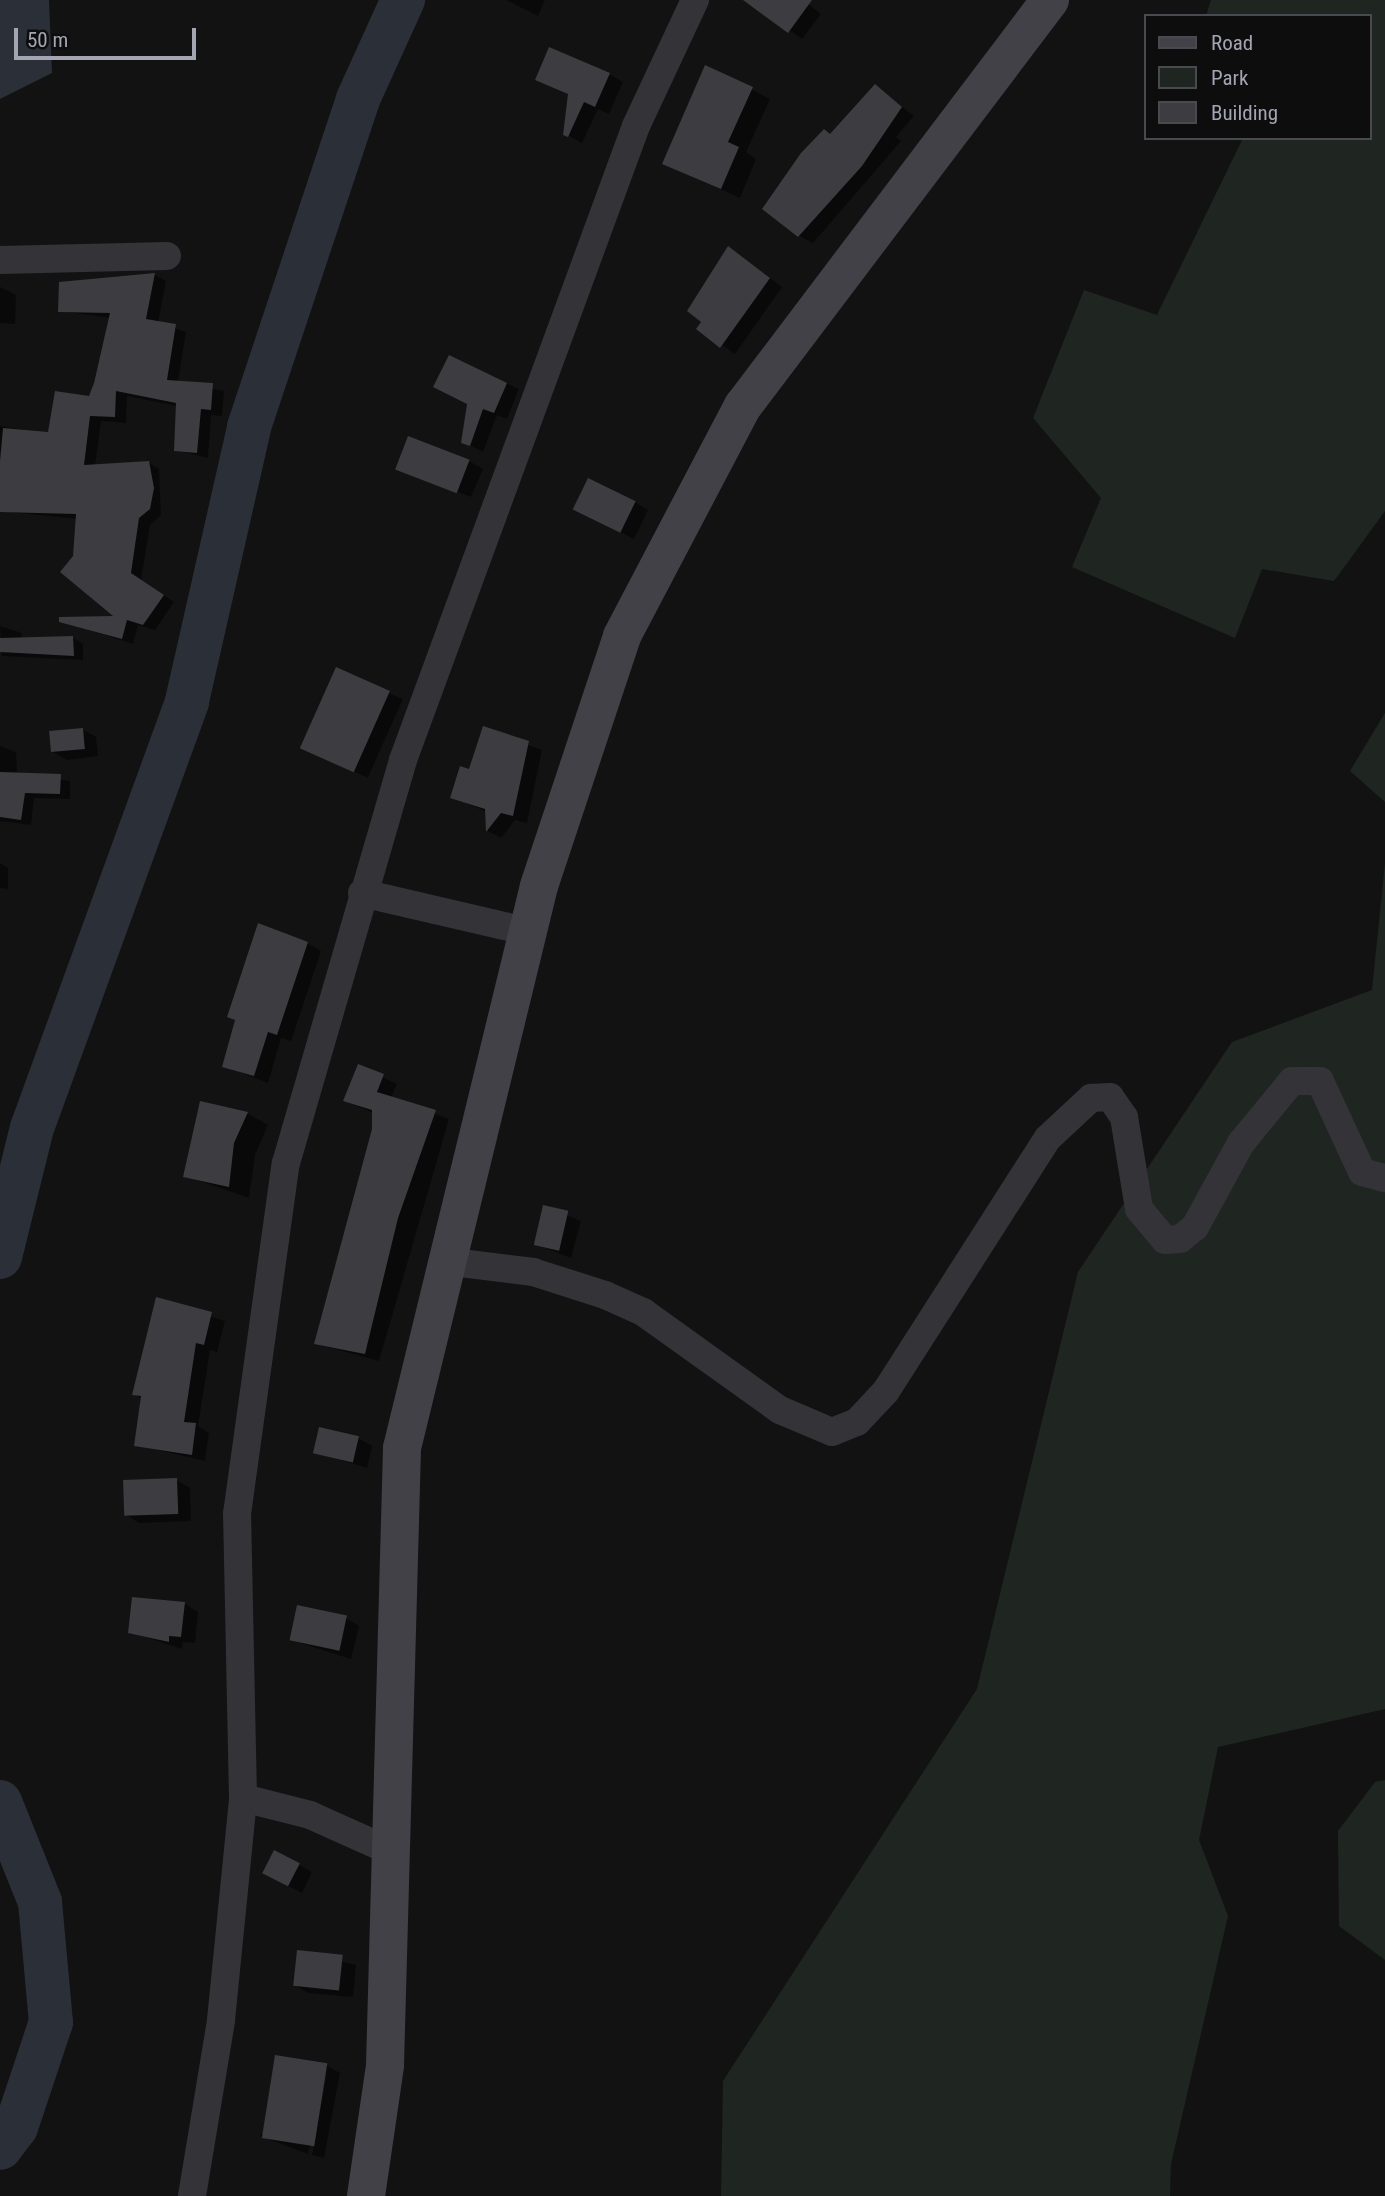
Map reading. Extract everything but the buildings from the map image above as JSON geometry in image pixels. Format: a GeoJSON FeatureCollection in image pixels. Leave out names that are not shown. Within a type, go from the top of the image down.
{"type":"FeatureCollection","features":[{"type":"Feature","properties":{"kind":"street"},"geometry":{"type":"LineString","coordinates":[[192,2196],[221,2020],[243,1798],[237,1514],[270,1260],[301,1099],[403,760],[636,126],[695,0]]}},
{"type":"Feature","properties":{"kind":"street"},"geometry":{"type":"LineString","coordinates":[[366,2196],[385,2065],[398,1489],[412,1395],[525,931],[622,636],[743,407],[1050,0]]}},
{"type":"Feature","properties":{"kind":"street"},"geometry":{"type":"LineString","coordinates":[[0,260],[167,256]]}},
{"type":"Feature","properties":{"kind":"street"},"geometry":{"type":"LineString","coordinates":[[362,893],[525,931]]}},
{"type":"Feature","properties":{"kind":"street"},"geometry":{"type":"LineString","coordinates":[[444,1261],[533,1272],[605,1295],[643,1312],[779,1410],[832,1432],[857,1422],[886,1391],[1048,1138],[1091,1098],[1110,1097],[1124,1117],[1139,1209],[1165,1240],[1181,1239],[1195,1227],[1241,1143],[1292,1081],[1320,1082],[1362,1172],[1385,1178]]}},
{"type":"Feature","properties":{"kind":"street"},"geometry":{"type":"LineString","coordinates":[[243,1798],[310,1815],[390,1851]]}},
{"type":"Feature","properties":{"kind":"green space"},"geometry":{"type":"Polygon","coordinates":[[[1211,0],[1385,0],[1385,511],[1334,581],[1262,569],[1235,638],[1072,567],[1101,498],[1033,418],[1084,290],[1157,315],[1242,140],[1371,140],[1371,14],[1207,14],[1211,0]]]}},
{"type":"Feature","properties":{"kind":"green space"},"geometry":{"type":"Polygon","coordinates":[[[1385,713],[1385,802],[1350,771],[1385,713]]]}},
{"type":"Feature","properties":{"kind":"green space"},"geometry":{"type":"Polygon","coordinates":[[[1385,863],[1385,1709],[1218,1747],[1199,1840],[1228,1916],[1171,2164],[1170,2196],[721,2196],[723,2081],[977,1689],[1078,1272],[1232,1042],[1372,990],[1385,863]]]}},
{"type":"Feature","properties":{"kind":"green space"},"geometry":{"type":"Polygon","coordinates":[[[1385,1780],[1385,1960],[1339,1926],[1338,1831],[1375,1782],[1385,1780]]]}},
{"type":"Feature","properties":{"kind":"shaded area"},"geometry":{"type":"Polygon","coordinates":[[[0,0],[49,0],[52,73],[0,99],[0,0]]]}},
{"type":"Feature","properties":{"kind":"waterway"},"geometry":{"type":"LineString","coordinates":[[0,1257],[32,1128],[187,701],[249,427],[358,99],[403,0]]}},
{"type":"Feature","properties":{"kind":"waterway"},"geometry":{"type":"LineString","coordinates":[[0,1802],[40,1902],[51,2022],[16,2127],[0,2148]]}}]}
